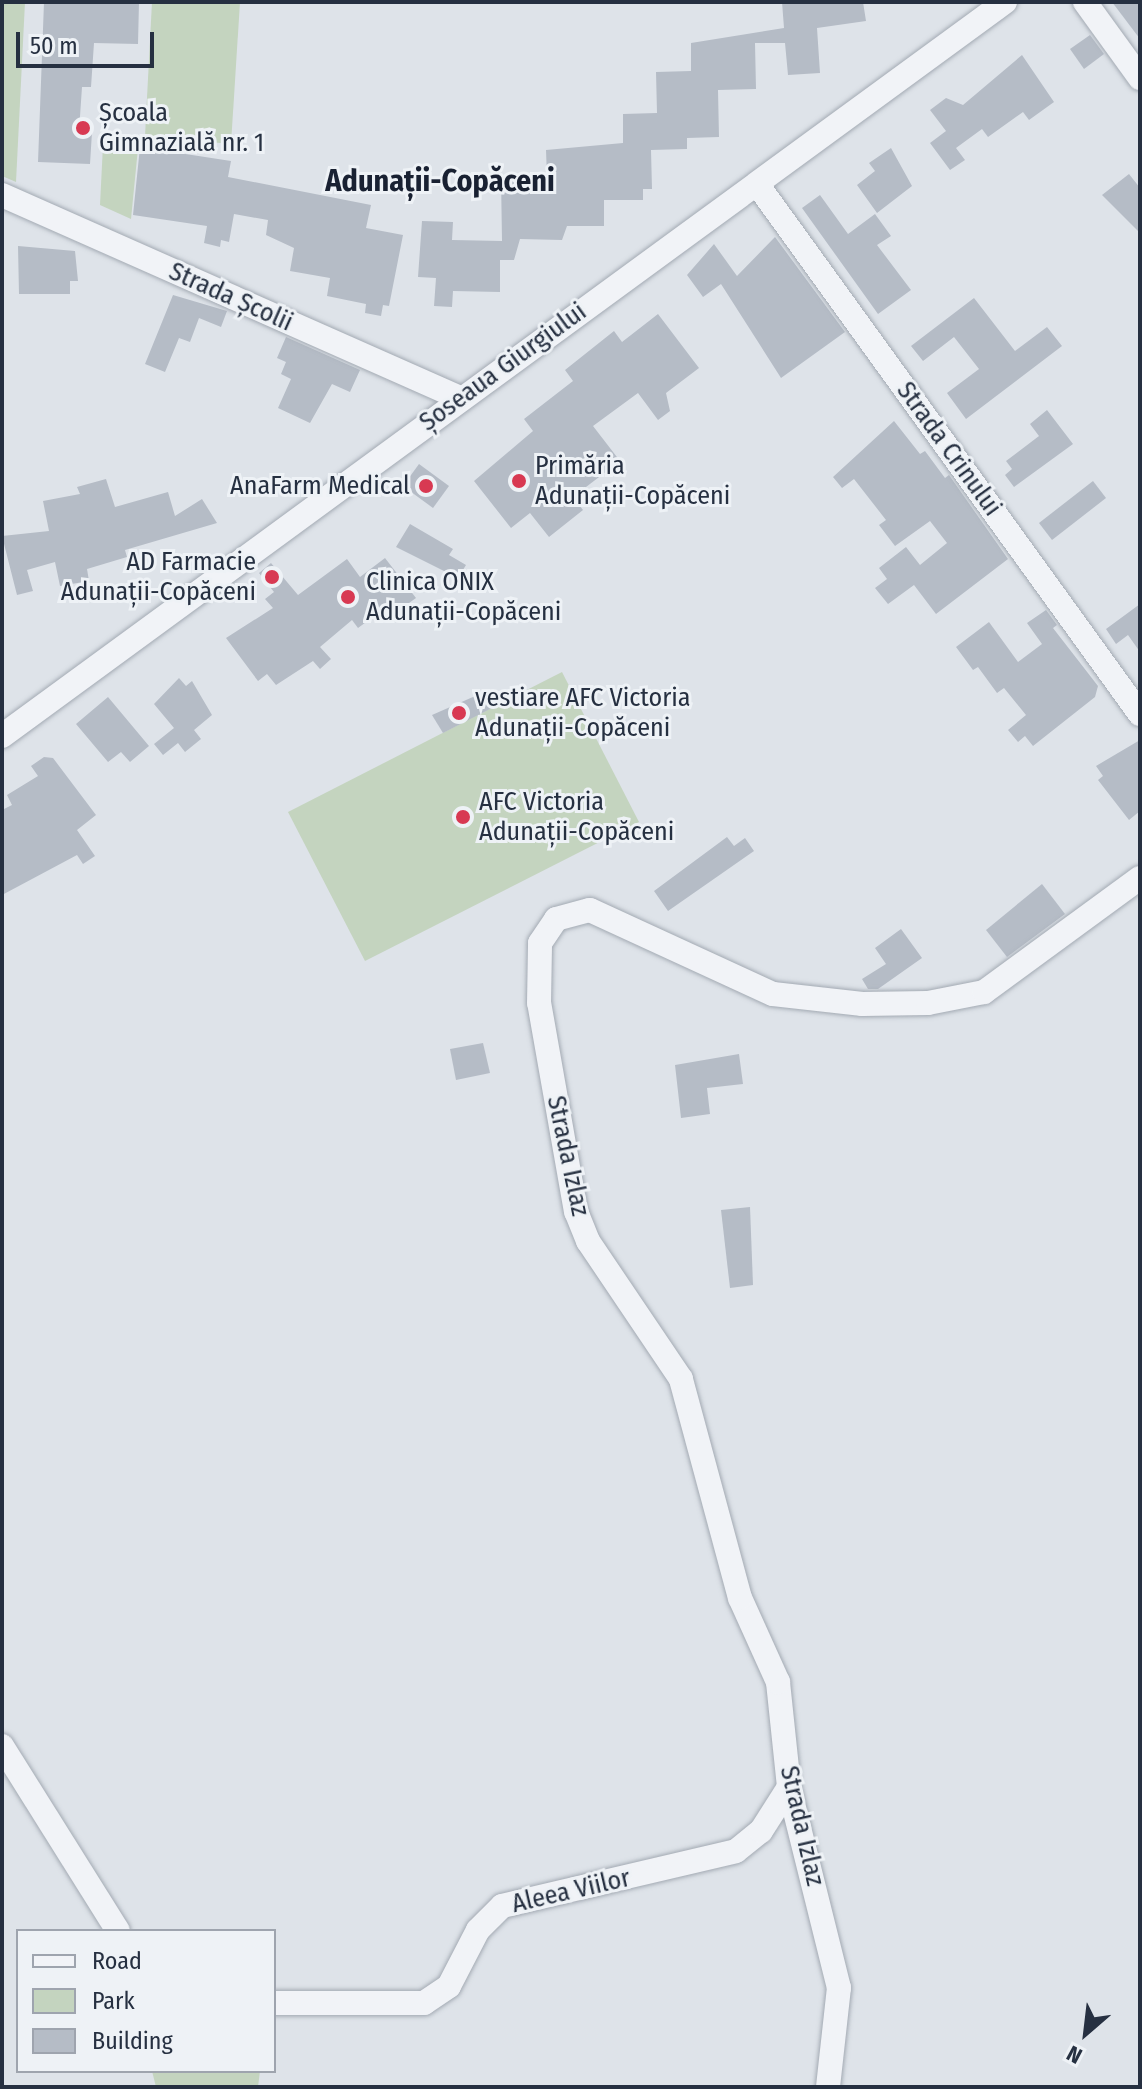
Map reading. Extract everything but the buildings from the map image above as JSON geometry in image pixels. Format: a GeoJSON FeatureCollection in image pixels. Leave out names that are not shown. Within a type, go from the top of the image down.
{"type":"FeatureCollection","features":[{"type":"Feature","properties":{"kind":"street","name":"Șoseaua Giurgiului"},"geometry":{"type":"LineString","coordinates":[[2,736],[1005,2]]}},
{"type":"Feature","properties":{"kind":"street"},"geometry":{"type":"LineString","coordinates":[[1085,2],[1140,78]]}},
{"type":"Feature","properties":{"kind":"street","name":"Strada Crinului"},"geometry":{"type":"LineString","coordinates":[[757,184],[1140,714]]}},
{"type":"Feature","properties":{"kind":"street","name":"Strada Școlii"},"geometry":{"type":"LineString","coordinates":[[2,195],[460,398]]}},
{"type":"Feature","properties":{"kind":"street","name":"Strada Izlaz"},"geometry":{"type":"LineString","coordinates":[[828,2087],[839,1988],[789,1787],[778,1682],[740,1598],[681,1379],[588,1241],[576,1212],[539,1003],[542,937],[561,916],[590,910],[773,994],[862,1004],[928,1003],[984,992],[1140,878]]}},
{"type":"Feature","properties":{"kind":"street"},"geometry":{"type":"LineString","coordinates":[[2,1746],[117,1929]]}},
{"type":"Feature","properties":{"kind":"street","name":"Aleea Viilor"},"geometry":{"type":"LineString","coordinates":[[276,2003],[424,2003],[449,1986],[478,1930],[502,1906],[736,1851],[761,1831],[789,1787]]}},
{"type":"Feature","properties":{"kind":"green space"},"geometry":{"type":"Polygon","coordinates":[[[2,2],[25,2],[16,182],[2,176],[2,2]]]}},
{"type":"Feature","properties":{"kind":"green space"},"geometry":{"type":"Polygon","coordinates":[[[152,2],[240,2],[231,144],[145,136],[152,2]]]}},
{"type":"Feature","properties":{"kind":"green space"},"geometry":{"type":"Polygon","coordinates":[[[103,145],[138,148],[131,219],[100,205],[103,145]]]}},
{"type":"Feature","properties":{"kind":"green space","name":"AFC Victoria Adunații-Copăceni"},"geometry":{"type":"Polygon","coordinates":[[[562,672],[639,822],[365,961],[288,812],[562,672]]]}},
{"type":"Feature","properties":{"kind":"green space"},"geometry":{"type":"Polygon","coordinates":[[[152,2073],[260,2073],[258,2087],[156,2087],[152,2073]]]}},
{"type":"Feature","properties":{"kind":"place","name":"Școala Gimnazială nr. 1"},"geometry":{"type":"Point","coordinates":[83,128]}},
{"type":"Feature","properties":{"kind":"place","name":"Primăria Adunații-Copăceni"},"geometry":{"type":"Point","coordinates":[519,481]}},
{"type":"Feature","properties":{"kind":"place","name":"AnaFarm Medical"},"geometry":{"type":"Point","coordinates":[426,486]}},
{"type":"Feature","properties":{"kind":"place","name":"AD Farmacie Adunații-Copăceni"},"geometry":{"type":"Point","coordinates":[272,577]}},
{"type":"Feature","properties":{"kind":"place","name":"Clinica ONIX Adunații-Copăceni"},"geometry":{"type":"Point","coordinates":[348,597]}},
{"type":"Feature","properties":{"kind":"place","name":"vestiare AFC Victoria Adunații-Copăceni"},"geometry":{"type":"Point","coordinates":[459,713]}},
{"type":"Feature","properties":{"kind":"place","name":"AFC Victoria Adunații-Copăceni"},"geometry":{"type":"Point","coordinates":[463,817]}},
{"type":"Feature","properties":{"kind":"district","name":"Adunații-Copăceni"},"geometry":{"type":"Point","coordinates":[440,181]}}]}
